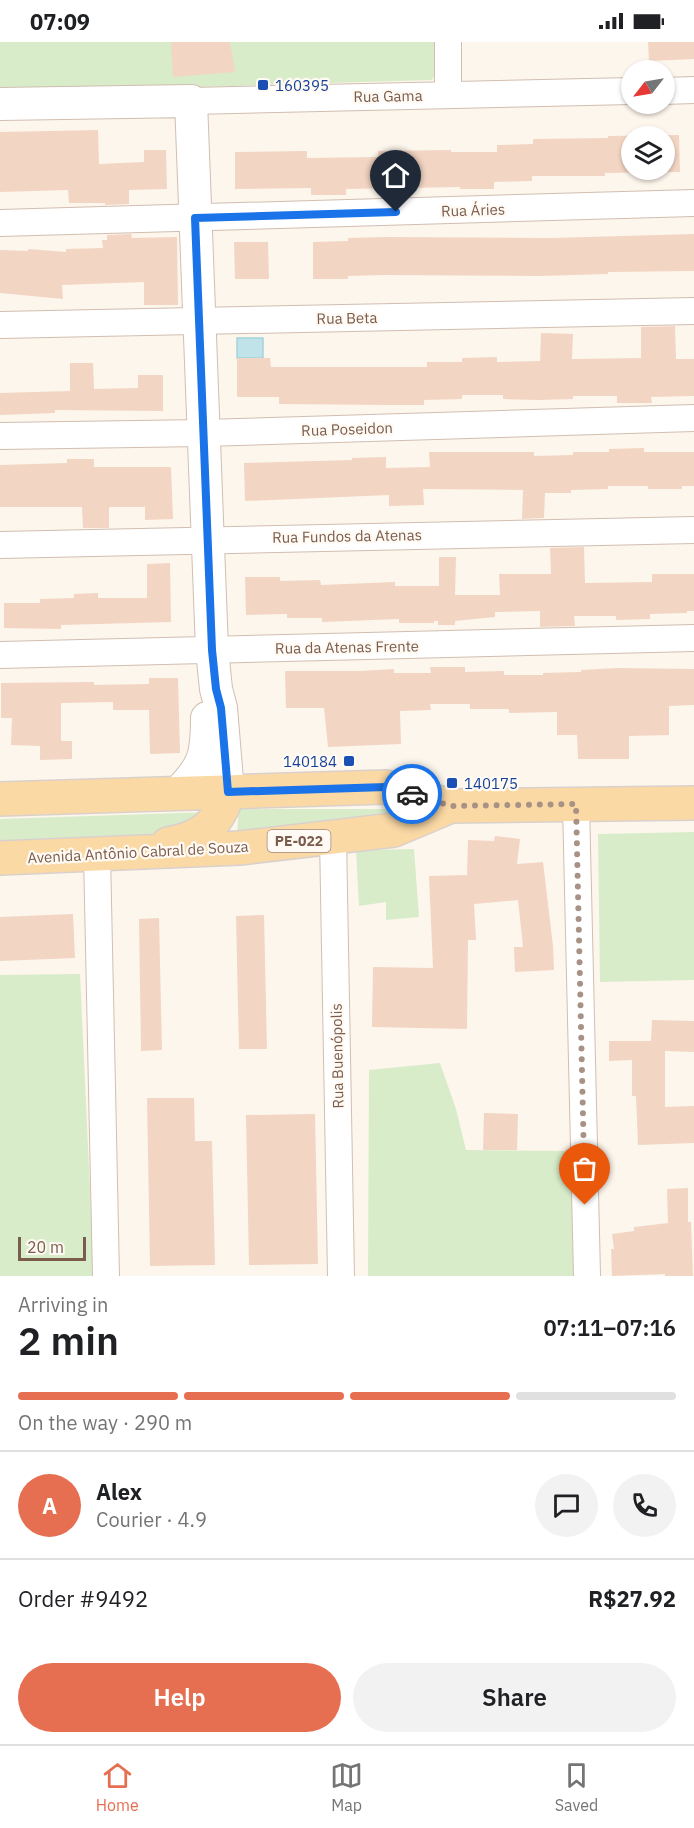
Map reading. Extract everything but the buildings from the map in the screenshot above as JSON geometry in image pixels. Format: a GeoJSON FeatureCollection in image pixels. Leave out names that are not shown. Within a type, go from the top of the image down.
{"type":"FeatureCollection","features":[{"type":"Feature","properties":{"kind":"main road","name":"Avenida Antônio Cabral de Souza"},"geometry":{"type":"LineString","coordinates":[[0,799],[386,787],[451,806],[694,803]]}},
{"type":"Feature","properties":{"kind":"main road"},"geometry":{"type":"LineString","coordinates":[[141,852],[187,840],[209,828],[224,808],[228,792]]}},
{"type":"Feature","properties":{"kind":"main road","name":"Avenida Antônio Cabral de Souza"},"geometry":{"type":"LineString","coordinates":[[0,858],[239,848],[394,830],[451,806]]}},
{"type":"Feature","properties":{"kind":"street"},"geometry":{"type":"LineString","coordinates":[[448,42],[448,94]]}},
{"type":"Feature","properties":{"kind":"street"},"geometry":{"type":"LineString","coordinates":[[675,90],[694,90]]}},
{"type":"Feature","properties":{"kind":"street","name":"Rua Gama"},"geometry":{"type":"LineString","coordinates":[[0,104],[621,91]]}},
{"type":"Feature","properties":{"kind":"street"},"geometry":{"type":"LineString","coordinates":[[191,101],[212,650],[216,689],[221,708],[228,792]]}},
{"type":"Feature","properties":{"kind":"street","name":"Rua Áries"},"geometry":{"type":"LineString","coordinates":[[0,223],[694,203]]}},
{"type":"Feature","properties":{"kind":"street","name":"Rua Beta"},"geometry":{"type":"LineString","coordinates":[[0,325],[694,312]]}},
{"type":"Feature","properties":{"kind":"street","name":"Rua Poseidon"},"geometry":{"type":"LineString","coordinates":[[0,436],[204,433],[694,418]]}},
{"type":"Feature","properties":{"kind":"street","name":"Rua Fundos da Atenas"},"geometry":{"type":"LineString","coordinates":[[0,545],[694,530]]}},
{"type":"Feature","properties":{"kind":"street","name":"Rua da Atenas Frente"},"geometry":{"type":"LineString","coordinates":[[0,655],[694,639]]}},
{"type":"Feature","properties":{"kind":"street"},"geometry":{"type":"LineString","coordinates":[[178,793],[196,774],[204,759],[207,707],[216,689]]}},
{"type":"Feature","properties":{"kind":"street"},"geometry":{"type":"LineString","coordinates":[[576,804],[587,1276]]}},
{"type":"Feature","properties":{"kind":"street","name":"Rua Buenópolis"},"geometry":{"type":"LineString","coordinates":[[333,837],[341,1276]]}},
{"type":"Feature","properties":{"kind":"street"},"geometry":{"type":"LineString","coordinates":[[97,854],[106,1276]]}},
{"type":"Feature","properties":{"kind":"green space"},"geometry":{"type":"Polygon","coordinates":[[[0,42],[438,42],[438,69],[432,80],[0,93],[0,42]]]}},
{"type":"Feature","properties":{"kind":"green space"},"geometry":{"type":"Polygon","coordinates":[[[239,809],[421,809],[402,817],[237,832],[239,809]]]}},
{"type":"Feature","properties":{"kind":"green space"},"geometry":{"type":"Polygon","coordinates":[[[210,812],[143,840],[0,844],[0,819],[210,812]]]}},
{"type":"Feature","properties":{"kind":"green space"},"geometry":{"type":"Polygon","coordinates":[[[694,832],[694,980],[600,982],[598,834],[694,832]]]}},
{"type":"Feature","properties":{"kind":"green space"},"geometry":{"type":"Polygon","coordinates":[[[414,849],[419,917],[386,920],[386,902],[359,906],[356,850],[414,849]]]}},
{"type":"Feature","properties":{"kind":"green space"},"geometry":{"type":"Polygon","coordinates":[[[80,974],[94,1276],[0,1276],[0,975],[80,974]]]}},
{"type":"Feature","properties":{"kind":"green space"},"geometry":{"type":"Polygon","coordinates":[[[440,1063],[456,1109],[466,1150],[571,1151],[579,1276],[368,1276],[369,1070],[440,1063]]]}},
{"type":"Feature","properties":{"kind":"water"},"geometry":{"type":"Polygon","coordinates":[[[237,338],[263,338],[263,358],[237,358],[237,338]]]}},
{"type":"Feature","properties":{"kind":"way so far"},"geometry":{"type":"LineString","coordinates":[[412,794],[451,806],[576,804],[585,1205]]}},
{"type":"Feature","properties":{"kind":"place","name":"160395"},"geometry":{"type":"Point","coordinates":[263,85]}},
{"type":"Feature","properties":{"kind":"place","name":"140184"},"geometry":{"type":"Point","coordinates":[349,761]}},
{"type":"Feature","properties":{"kind":"place","name":"140175"},"geometry":{"type":"Point","coordinates":[452,783]}},
{"type":"Feature","properties":{"kind":"route"},"geometry":{"type":"LineString","coordinates":[[396,212],[195,218],[212,650],[216,689],[221,708],[228,792],[386,787],[412,794]]}}]}
